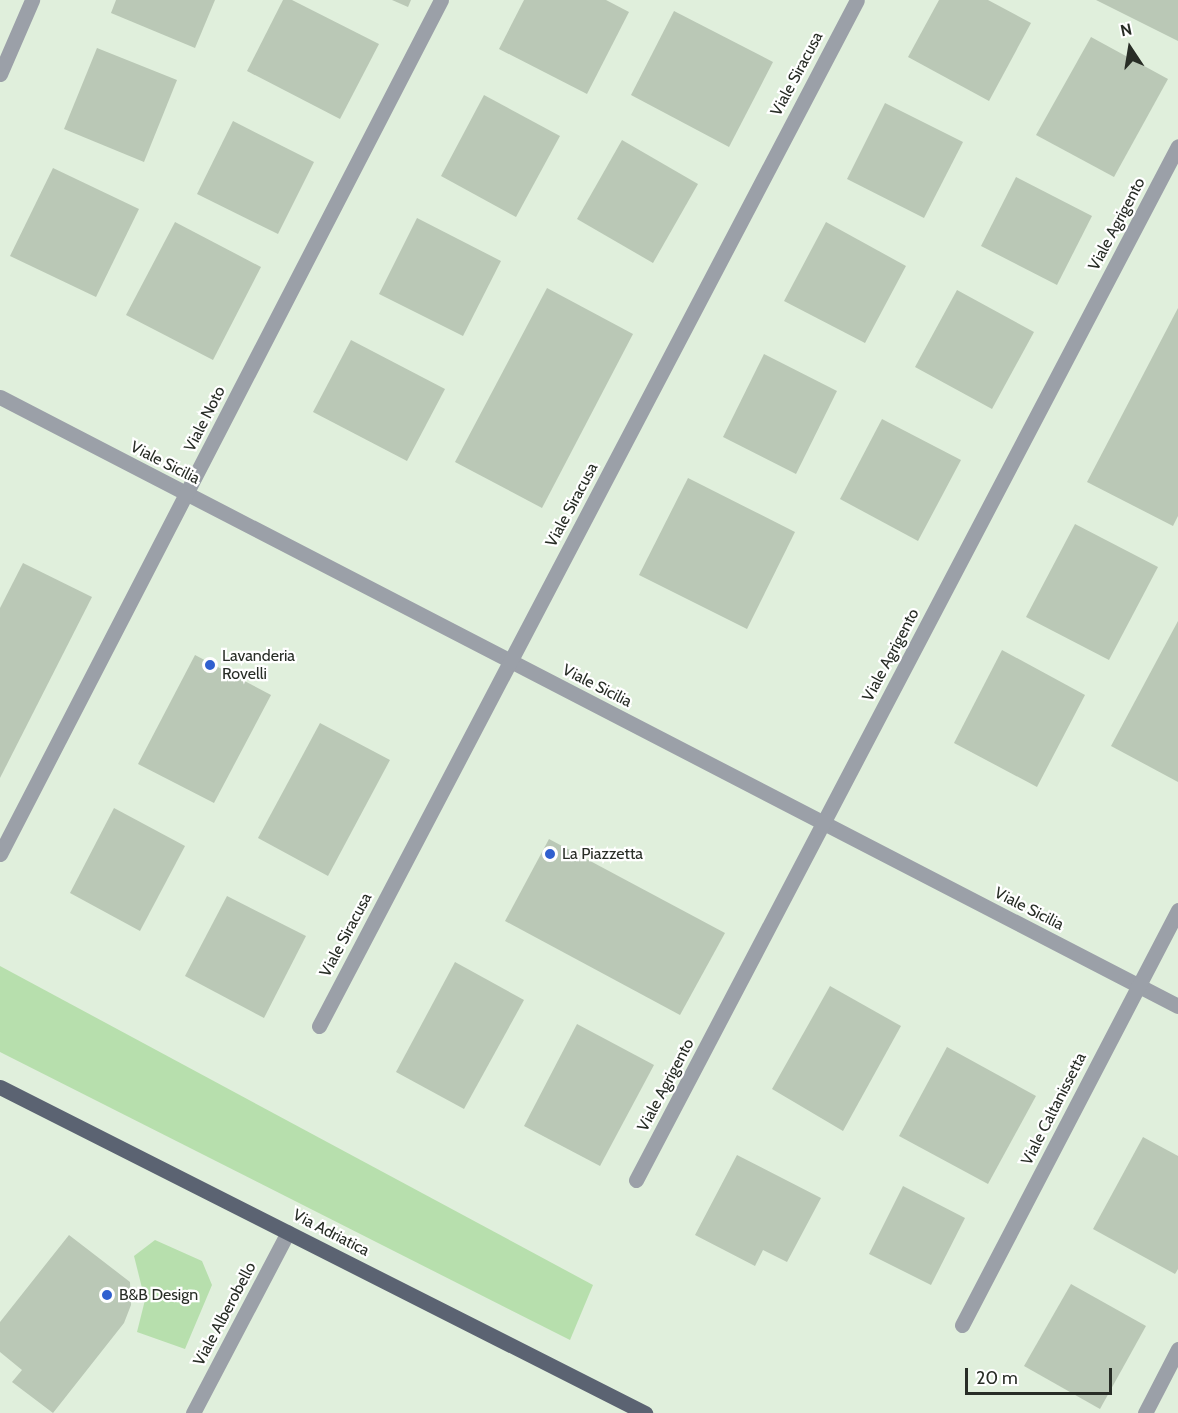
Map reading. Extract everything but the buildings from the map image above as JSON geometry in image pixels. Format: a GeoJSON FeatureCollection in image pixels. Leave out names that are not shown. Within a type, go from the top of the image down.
{"type":"FeatureCollection","features":[{"type":"Feature","properties":{"kind":"main road","name":"Via Adriatica"},"geometry":{"type":"LineString","coordinates":[[0,1087],[645,1413]]}},
{"type":"Feature","properties":{"kind":"street"},"geometry":{"type":"LineString","coordinates":[[0,74],[32,0]]}},
{"type":"Feature","properties":{"kind":"street","name":"Viale Noto"},"geometry":{"type":"LineString","coordinates":[[0,854],[441,0]]}},
{"type":"Feature","properties":{"kind":"street","name":"Viale Siracusa"},"geometry":{"type":"LineString","coordinates":[[319,1026],[857,0]]}},
{"type":"Feature","properties":{"kind":"street","name":"Viale Agrigento"},"geometry":{"type":"LineString","coordinates":[[636,1180],[1178,146]]}},
{"type":"Feature","properties":{"kind":"street","name":"Viale Sicilia"},"geometry":{"type":"LineString","coordinates":[[0,397],[1178,1006]]}},
{"type":"Feature","properties":{"kind":"street","name":"Viale Caltanissetta"},"geometry":{"type":"LineString","coordinates":[[962,1325],[1178,910]]}},
{"type":"Feature","properties":{"kind":"street","name":"Viale Alberobello"},"geometry":{"type":"LineString","coordinates":[[193,1413],[288,1232]]}},
{"type":"Feature","properties":{"kind":"street"},"geometry":{"type":"LineString","coordinates":[[1145,1413],[1178,1349]]}},
{"type":"Feature","properties":{"kind":"green space"},"geometry":{"type":"Polygon","coordinates":[[[0,966],[593,1285],[570,1340],[0,1052],[0,966]]]}},
{"type":"Feature","properties":{"kind":"green space"},"geometry":{"type":"Polygon","coordinates":[[[155,1240],[202,1261],[212,1285],[185,1349],[137,1332],[145,1300],[134,1256],[155,1240]]]}},
{"type":"Feature","properties":{"kind":"place","name":"Lavanderia Rovelli"},"geometry":{"type":"Point","coordinates":[210,665]}},
{"type":"Feature","properties":{"kind":"place","name":"La Piazzetta"},"geometry":{"type":"Point","coordinates":[550,854]}},
{"type":"Feature","properties":{"kind":"place","name":"B&B Design"},"geometry":{"type":"Point","coordinates":[107,1295]}}]}
